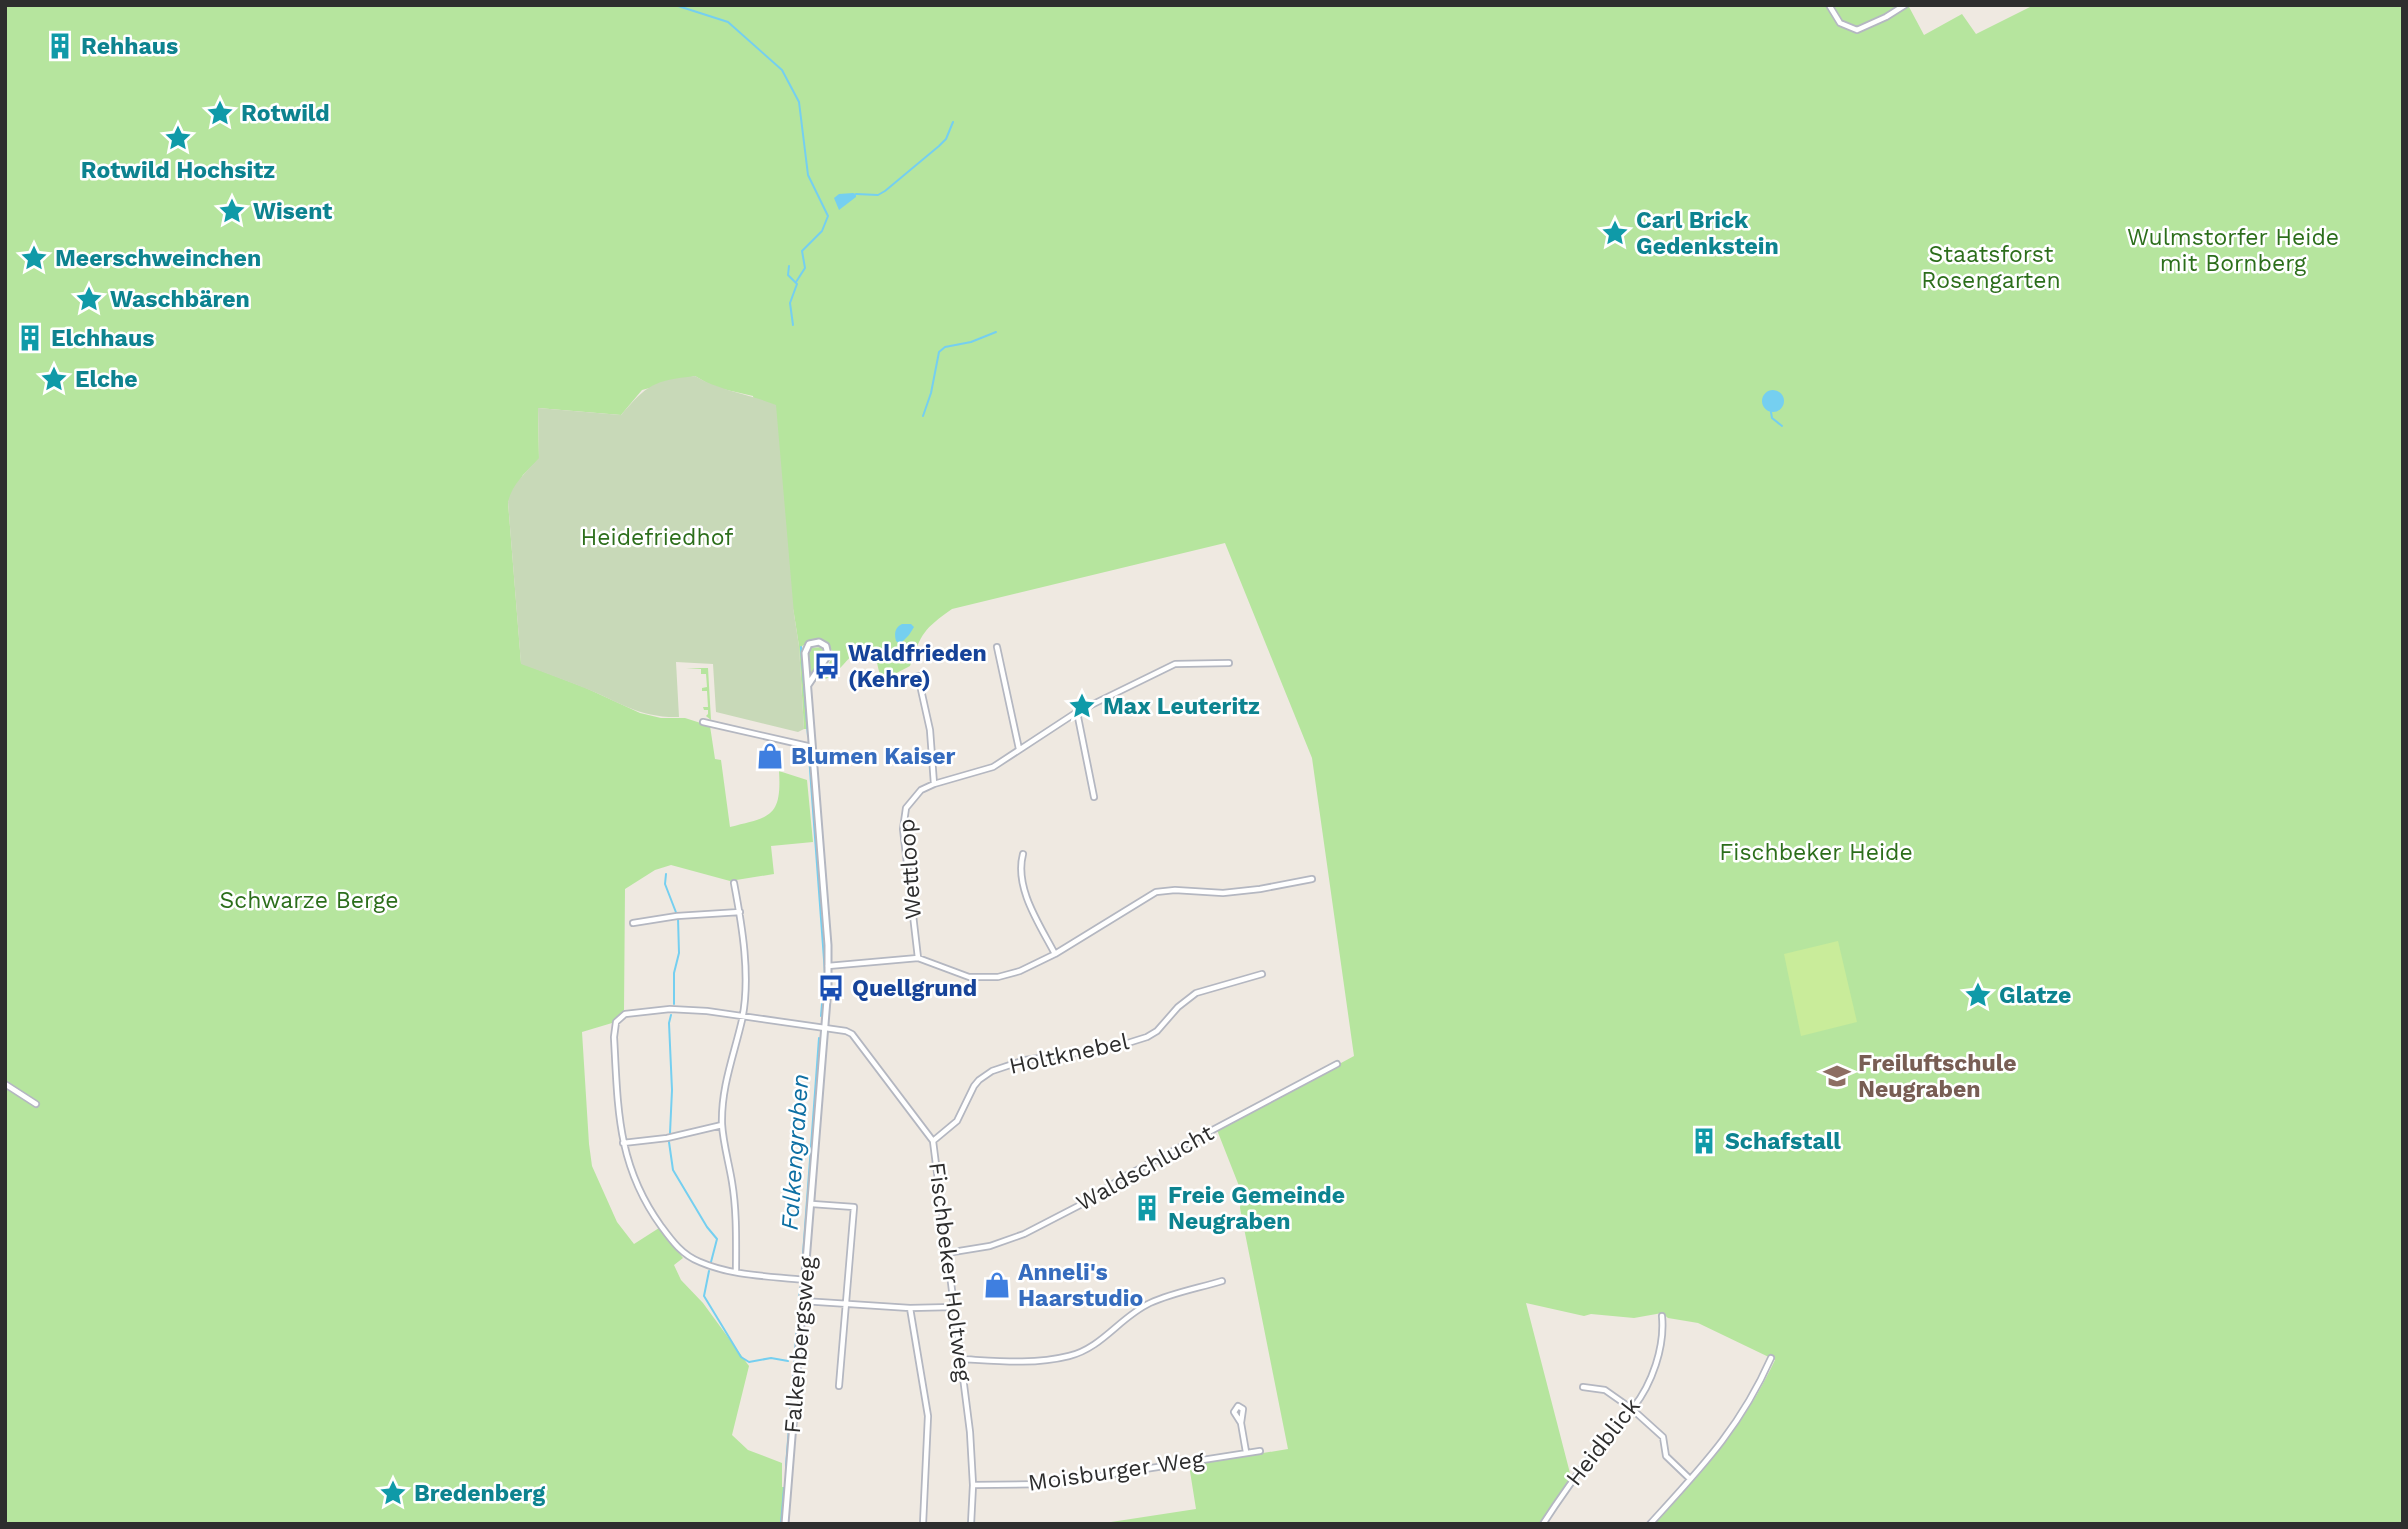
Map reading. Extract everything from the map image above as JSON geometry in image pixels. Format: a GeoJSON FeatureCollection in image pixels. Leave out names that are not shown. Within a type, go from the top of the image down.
{"type":"FeatureCollection","features":[{"type":"Feature","properties":{"kind":"street"},"geometry":{"type":"LineString","coordinates":[[1829,5],[1840,23],[1857,30],[1886,18],[1905,5]]}},
{"type":"Feature","properties":{"kind":"street","name":"Falkenbergsweg"},"geometry":{"type":"LineString","coordinates":[[785,1524],[812,1204],[828,966],[812,747],[808,685],[806,650],[811,643],[819,642],[826,646],[828,656],[808,685]]}},
{"type":"Feature","properties":{"kind":"street"},"geometry":{"type":"LineString","coordinates":[[998,647],[1018,750]]}},
{"type":"Feature","properties":{"kind":"street","name":"Wettloop"},"geometry":{"type":"LineString","coordinates":[[918,958],[903,818],[911,799],[934,784],[993,768],[1077,712],[1175,664],[1229,663]]}},
{"type":"Feature","properties":{"kind":"street"},"geometry":{"type":"LineString","coordinates":[[918,676],[930,730],[934,784]]}},
{"type":"Feature","properties":{"kind":"street"},"geometry":{"type":"LineString","coordinates":[[1077,712],[1094,797]]}},
{"type":"Feature","properties":{"kind":"street"},"geometry":{"type":"LineString","coordinates":[[703,722],[812,747]]}},
{"type":"Feature","properties":{"kind":"street"},"geometry":{"type":"LineString","coordinates":[[1023,854],[1020,866],[1023,884],[1055,954]]}},
{"type":"Feature","properties":{"kind":"street"},"geometry":{"type":"LineString","coordinates":[[828,966],[918,958],[969,977],[998,977],[1020,971],[1055,954],[1156,892],[1260,889],[1312,879]]}},
{"type":"Feature","properties":{"kind":"street"},"geometry":{"type":"LineString","coordinates":[[734,883],[745,961],[743,1018],[724,1085],[722,1125],[737,1228],[736,1272]]}},
{"type":"Feature","properties":{"kind":"street"},"geometry":{"type":"LineString","coordinates":[[633,922],[740,912]]}},
{"type":"Feature","properties":{"kind":"street","name":"Holtknebel"},"geometry":{"type":"LineString","coordinates":[[933,1141],[957,1121],[974,1086],[992,1071],[1025,1060],[1112,1048],[1147,1037],[1157,1031],[1178,1007],[1196,993],[1262,974]]}},
{"type":"Feature","properties":{"kind":"street","name":"Fischbeker Holtweg"},"geometry":{"type":"LineString","coordinates":[[623,1143],[614,1037],[617,1022],[629,1012],[670,1009],[707,1011],[852,1034],[933,1141],[970,1432],[971,1524]]}},
{"type":"Feature","properties":{"kind":"street","name":"Waldschlucht"},"geometry":{"type":"LineString","coordinates":[[947,1253],[990,1246],[1024,1234],[1084,1203],[1122,1178],[1337,1064]]}},
{"type":"Feature","properties":{"kind":"street"},"geometry":{"type":"LineString","coordinates":[[5,1084],[36,1104]]}},
{"type":"Feature","properties":{"kind":"street"},"geometry":{"type":"LineString","coordinates":[[722,1125],[667,1138],[623,1143],[640,1192],[677,1247],[699,1262],[736,1272],[805,1280]]}},
{"type":"Feature","properties":{"kind":"street"},"geometry":{"type":"LineString","coordinates":[[812,1204],[854,1207],[839,1386]]}},
{"type":"Feature","properties":{"kind":"street"},"geometry":{"type":"LineString","coordinates":[[961,1359],[1038,1362],[1071,1356],[1099,1343],[1132,1314],[1150,1303],[1222,1281]]}},
{"type":"Feature","properties":{"kind":"street"},"geometry":{"type":"LineString","coordinates":[[803,1301],[910,1308],[953,1307]]}},
{"type":"Feature","properties":{"kind":"street"},"geometry":{"type":"LineString","coordinates":[[910,1308],[928,1416],[923,1524]]}},
{"type":"Feature","properties":{"kind":"street","name":"Heidblick"},"geometry":{"type":"LineString","coordinates":[[1543,1524],[1568,1485],[1632,1409],[1646,1386],[1662,1338],[1662,1317]]}},
{"type":"Feature","properties":{"kind":"street"},"geometry":{"type":"LineString","coordinates":[[1650,1524],[1730,1433],[1754,1395],[1771,1358]]}},
{"type":"Feature","properties":{"kind":"street"},"geometry":{"type":"LineString","coordinates":[[1583,1387],[1605,1390],[1632,1409],[1663,1437],[1666,1456],[1690,1479]]}},
{"type":"Feature","properties":{"kind":"street"},"geometry":{"type":"LineString","coordinates":[[1241,1423],[1246,1452]]}},
{"type":"Feature","properties":{"kind":"street","name":"Moisburger Weg"},"geometry":{"type":"LineString","coordinates":[[972,1485],[1049,1485],[1260,1451]]}},
{"type":"Feature","properties":{"kind":"green space","name":"Fischbeker Heide"},"geometry":{"type":"Polygon","coordinates":[[[5,5],[1908,5],[1924,35],[1962,14],[1976,34],[2034,5],[2403,5],[2403,1524],[1654,1524],[1722,1447],[1750,1406],[1775,1360],[1698,1323],[1668,1318],[1662,1313],[1634,1318],[1591,1314],[1584,1316],[1526,1303],[1571,1477],[1542,1524],[1098,1524],[1196,1509],[1189,1465],[1288,1449],[1240,1208],[1241,1191],[1217,1130],[1354,1056],[1312,758],[1225,543],[952,609],[925,633],[910,666],[883,680],[871,644],[856,652],[832,676],[818,680],[835,654],[824,641],[816,639],[802,646],[809,729],[804,729],[799,646],[753,396],[714,387],[695,376],[642,390],[621,415],[538,408],[539,459],[523,475],[508,502],[521,663],[586,688],[640,713],[661,718],[685,718],[710,726],[715,759],[721,760],[730,827],[755,821],[770,813],[778,798],[779,771],[807,780],[813,842],[771,846],[774,874],[730,881],[671,865],[655,870],[625,889],[624,1010],[612,1023],[582,1032],[592,1166],[617,1222],[634,1244],[659,1228],[683,1258],[674,1265],[681,1280],[703,1303],[749,1366],[732,1435],[748,1450],[782,1463],[782,1487],[786,1487],[784,1524],[5,1524],[5,5]]]}},
{"type":"Feature","properties":{"kind":"green space","name":"Heidefriedhof"},"geometry":{"type":"Polygon","coordinates":[[[695,376],[776,405],[799,646],[804,729],[798,732],[716,712],[713,664],[676,662],[679,717],[665,717],[642,712],[521,664],[508,502],[516,484],[539,458],[538,408],[621,415],[652,386],[695,376]]]}},
{"type":"Feature","properties":{"kind":"green space"},"geometry":{"type":"Polygon","coordinates":[[[822,647],[826,654],[811,672],[808,657],[810,648],[822,647]]]}},
{"type":"Feature","properties":{"kind":"green space"},"geometry":{"type":"Polygon","coordinates":[[[686,668],[708,668],[711,720],[706,716],[708,710],[703,707],[708,707],[707,691],[702,691],[702,688],[707,687],[706,674],[701,674],[701,669],[686,668]]]}},
{"type":"Feature","properties":{"kind":"green space"},"geometry":{"type":"Polygon","coordinates":[[[1838,941],[1857,1022],[1801,1036],[1784,954],[1838,941]]]}},
{"type":"Feature","properties":{"kind":"water"},"geometry":{"type":"Polygon","coordinates":[[[853,193],[856,197],[839,210],[834,198],[839,194],[853,193]]]}},
{"type":"Feature","properties":{"kind":"water"},"geometry":{"type":"Polygon","coordinates":[[[1773,390],[1781,393],[1784,401],[1781,409],[1773,412],[1765,409],[1762,401],[1765,393],[1773,390]]]}},
{"type":"Feature","properties":{"kind":"water"},"geometry":{"type":"Polygon","coordinates":[[[902,624],[911,624],[914,627],[900,644],[896,641],[895,633],[902,624]]]}},
{"type":"Feature","properties":{"kind":"waterway"},"geometry":{"type":"LineString","coordinates":[[675,5],[728,22],[782,70],[799,102],[808,175],[828,216],[822,231],[802,251],[805,268],[796,282]]}},
{"type":"Feature","properties":{"kind":"waterway"},"geometry":{"type":"LineString","coordinates":[[856,194],[878,195],[885,191],[946,139],[953,122]]}},
{"type":"Feature","properties":{"kind":"waterway"},"geometry":{"type":"LineString","coordinates":[[789,266],[788,275],[797,284],[790,303],[793,325]]}},
{"type":"Feature","properties":{"kind":"waterway"},"geometry":{"type":"LineString","coordinates":[[923,416],[931,393],[939,352],[945,347],[971,342],[996,332]]}},
{"type":"Feature","properties":{"kind":"waterway"},"geometry":{"type":"LineString","coordinates":[[1771,412],[1772,418],[1782,426]]}},
{"type":"Feature","properties":{"kind":"waterway","name":"Falkengraben"},"geometry":{"type":"LineString","coordinates":[[801,647],[808,736]]}},
{"type":"Feature","properties":{"kind":"waterway","name":"Falkengraben"},"geometry":{"type":"LineString","coordinates":[[809,756],[825,973]]}},
{"type":"Feature","properties":{"kind":"waterway"},"geometry":{"type":"LineString","coordinates":[[666,874],[665,884],[677,915]]}},
{"type":"Feature","properties":{"kind":"waterway"},"geometry":{"type":"LineString","coordinates":[[674,1004],[674,973],[679,953],[678,918]]}},
{"type":"Feature","properties":{"kind":"waterway","name":"Falkengraben"},"geometry":{"type":"LineString","coordinates":[[821,1016],[823,993]]}},
{"type":"Feature","properties":{"kind":"waterway"},"geometry":{"type":"LineString","coordinates":[[670,1133],[671,1015]]}},
{"type":"Feature","properties":{"kind":"waterway","name":"Falkengraben"},"geometry":{"type":"LineString","coordinates":[[802,1268],[819,1038]]}},
{"type":"Feature","properties":{"kind":"waterway"},"geometry":{"type":"LineString","coordinates":[[669,1142],[673,1170],[717,1239],[711,1262]]}},
{"type":"Feature","properties":{"kind":"waterway"},"geometry":{"type":"LineString","coordinates":[[709,1271],[704,1296],[741,1357],[749,1362],[771,1358],[788,1361]]}},
{"type":"Feature","properties":{"kind":"waterway","name":"Falkengraben"},"geometry":{"type":"LineString","coordinates":[[786,1466],[800,1288]]}},
{"type":"Feature","properties":{"kind":"waterway","name":"Falkengraben"},"geometry":{"type":"LineString","coordinates":[[781,1524],[784,1488]]}},
{"type":"Feature","properties":{"kind":"place","name":"Rehhaus"},"geometry":{"type":"Point","coordinates":[60,46]}},
{"type":"Feature","properties":{"kind":"place","name":"Rotwild"},"geometry":{"type":"Point","coordinates":[220,113]}},
{"type":"Feature","properties":{"kind":"place","name":"Rotwild Hochsitz"},"geometry":{"type":"Point","coordinates":[178,138]}},
{"type":"Feature","properties":{"kind":"place","name":"Wisent"},"geometry":{"type":"Point","coordinates":[232,211]}},
{"type":"Feature","properties":{"kind":"place","name":"Carl Brick Gedenkstein"},"geometry":{"type":"Point","coordinates":[1615,233]}},
{"type":"Feature","properties":{"kind":"place","name":"Meerschweinchen"},"geometry":{"type":"Point","coordinates":[34,258]}},
{"type":"Feature","properties":{"kind":"place","name":"Waschbären"},"geometry":{"type":"Point","coordinates":[89,299]}},
{"type":"Feature","properties":{"kind":"place","name":"Elchhaus"},"geometry":{"type":"Point","coordinates":[30,338]}},
{"type":"Feature","properties":{"kind":"place","name":"Elche"},"geometry":{"type":"Point","coordinates":[54,379]}},
{"type":"Feature","properties":{"kind":"place","name":"Waldfrieden (Kehre)"},"geometry":{"type":"Point","coordinates":[827,666]}},
{"type":"Feature","properties":{"kind":"place","name":"Max Leuteritz"},"geometry":{"type":"Point","coordinates":[1082,706]}},
{"type":"Feature","properties":{"kind":"place","name":"Blumen Kaiser"},"geometry":{"type":"Point","coordinates":[770,756]}},
{"type":"Feature","properties":{"kind":"place","name":"Quellgrund"},"geometry":{"type":"Point","coordinates":[831,988]}},
{"type":"Feature","properties":{"kind":"place","name":"Glatze"},"geometry":{"type":"Point","coordinates":[1978,995]}},
{"type":"Feature","properties":{"kind":"place","name":"Freiluftschule Neugraben"},"geometry":{"type":"Point","coordinates":[1837,1076]}},
{"type":"Feature","properties":{"kind":"place","name":"Schafstall"},"geometry":{"type":"Point","coordinates":[1704,1141]}},
{"type":"Feature","properties":{"kind":"place","name":"Freie Gemeinde Neugraben"},"geometry":{"type":"Point","coordinates":[1147,1208]}},
{"type":"Feature","properties":{"kind":"place","name":"Anneli's Haarstudio"},"geometry":{"type":"Point","coordinates":[997,1285]}},
{"type":"Feature","properties":{"kind":"place","name":"Bredenberg"},"geometry":{"type":"Point","coordinates":[393,1493]}},
{"type":"Feature","properties":{"kind":"park label","name":"Wulmstorfer Heide mit Bornberg"},"geometry":{"type":"Point","coordinates":[2233,250]}},
{"type":"Feature","properties":{"kind":"park label","name":"Staatsforst Rosengarten"},"geometry":{"type":"Point","coordinates":[1991,267]}},
{"type":"Feature","properties":{"kind":"park label","name":"Schwarze Berge"},"geometry":{"type":"Point","coordinates":[309,900]}}]}
